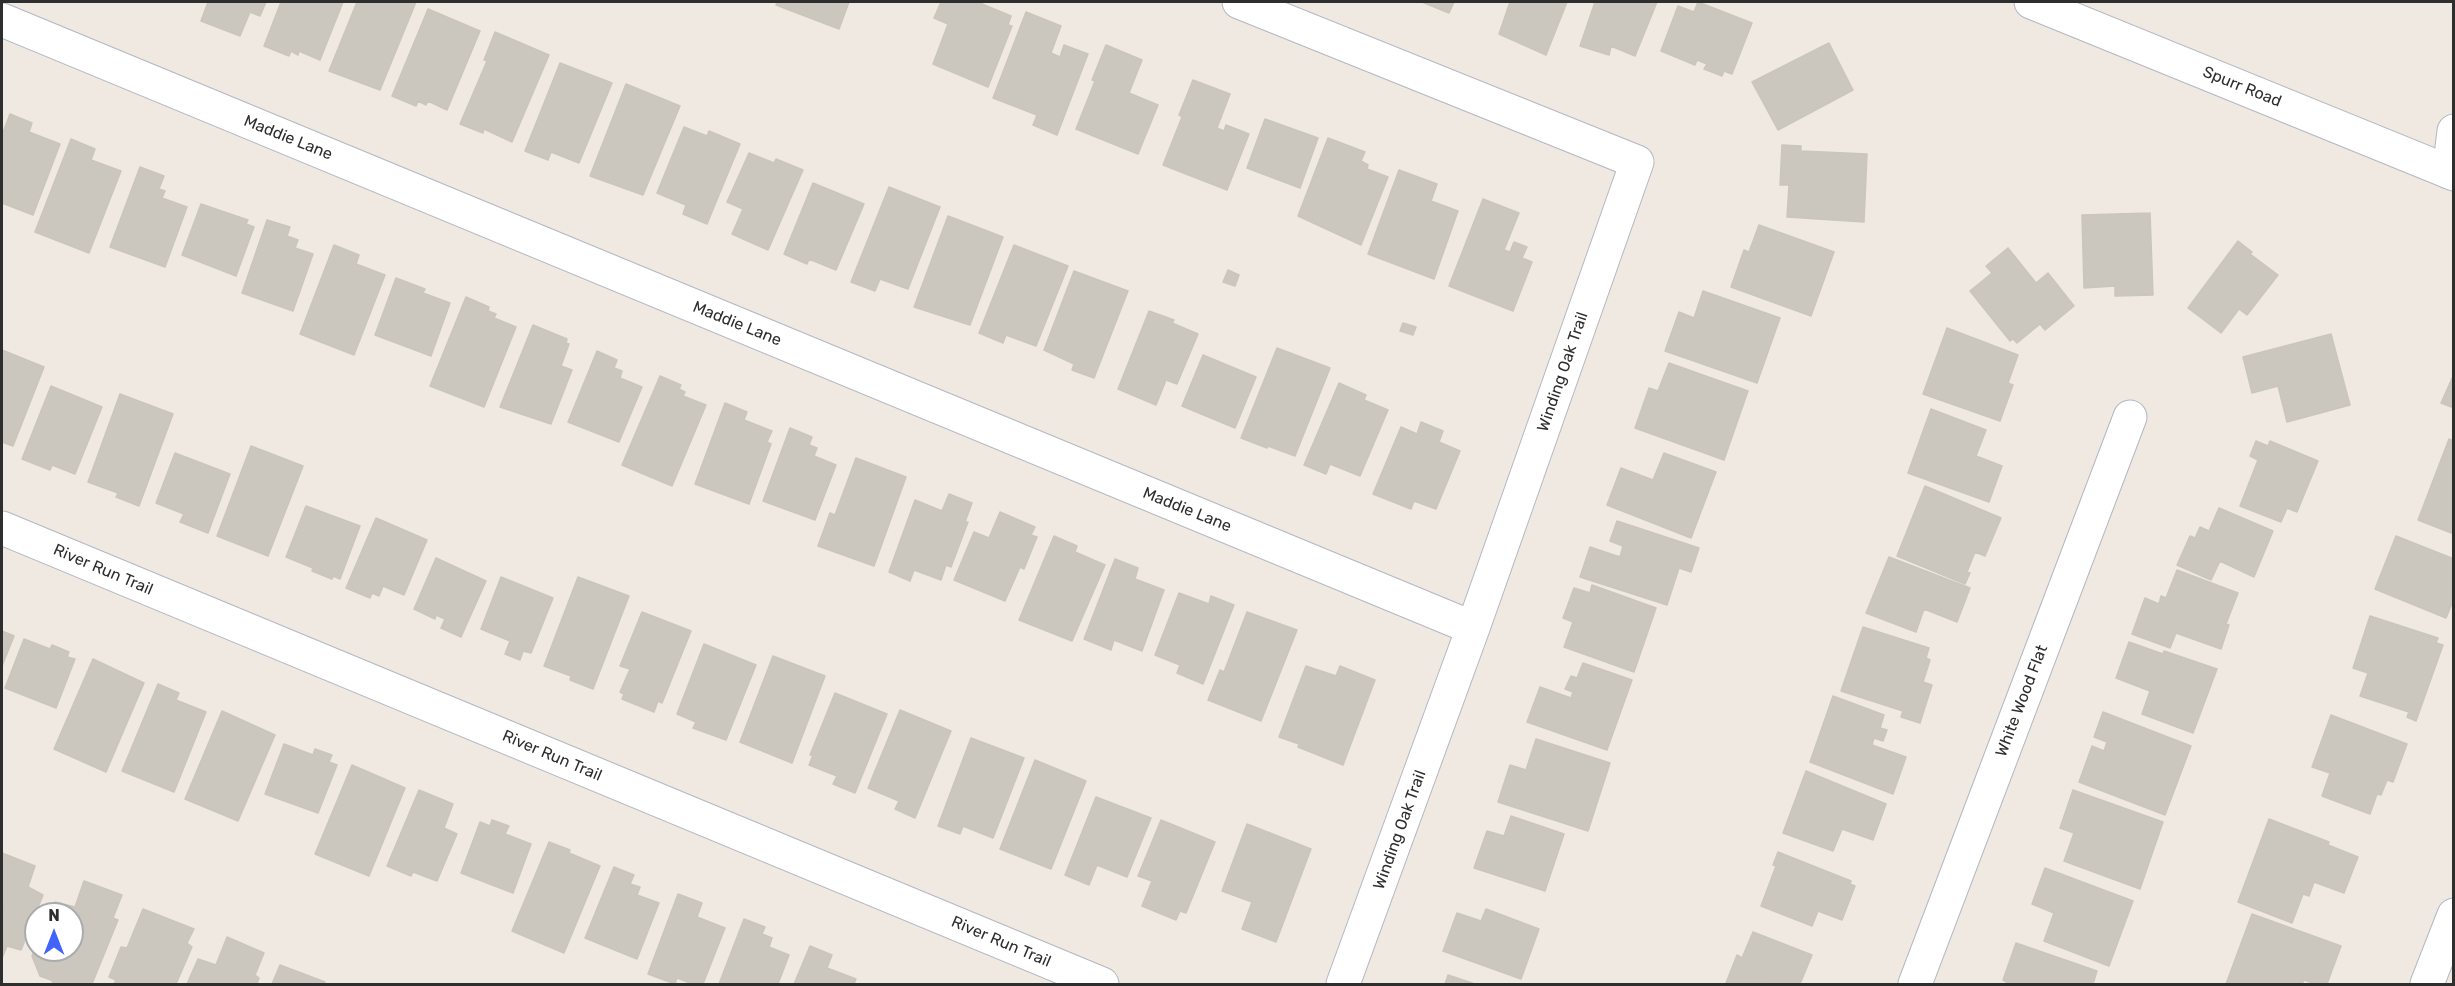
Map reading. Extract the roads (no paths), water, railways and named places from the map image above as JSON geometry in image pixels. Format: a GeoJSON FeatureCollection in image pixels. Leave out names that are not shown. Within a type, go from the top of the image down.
{"type":"FeatureCollection","features":[{"type":"Feature","properties":{"kind":"street","name":"Winding Oak Trail"},"geometry":{"type":"LineString","coordinates":[[1239,2],[1637,162],[1473,628],[1343,984]]}},
{"type":"Feature","properties":{"kind":"street","name":"Spurr Road"},"geometry":{"type":"LineString","coordinates":[[2031,2],[2451,173]]}},
{"type":"Feature","properties":{"kind":"street","name":"Maddie Lane"},"geometry":{"type":"LineString","coordinates":[[2,20],[1473,628]]}},
{"type":"Feature","properties":{"kind":"street"},"geometry":{"type":"LineString","coordinates":[[2451,173],[2454,131]]}},
{"type":"Feature","properties":{"kind":"street","name":"White Wood Flat"},"geometry":{"type":"LineString","coordinates":[[1915,984],[2130,417]]}},
{"type":"Feature","properties":{"kind":"street","name":"River Run Trail"},"geometry":{"type":"LineString","coordinates":[[2,528],[1102,984]]}},
{"type":"Feature","properties":{"kind":"street"},"geometry":{"type":"LineString","coordinates":[[2427,984],[2454,915]]}}]}
